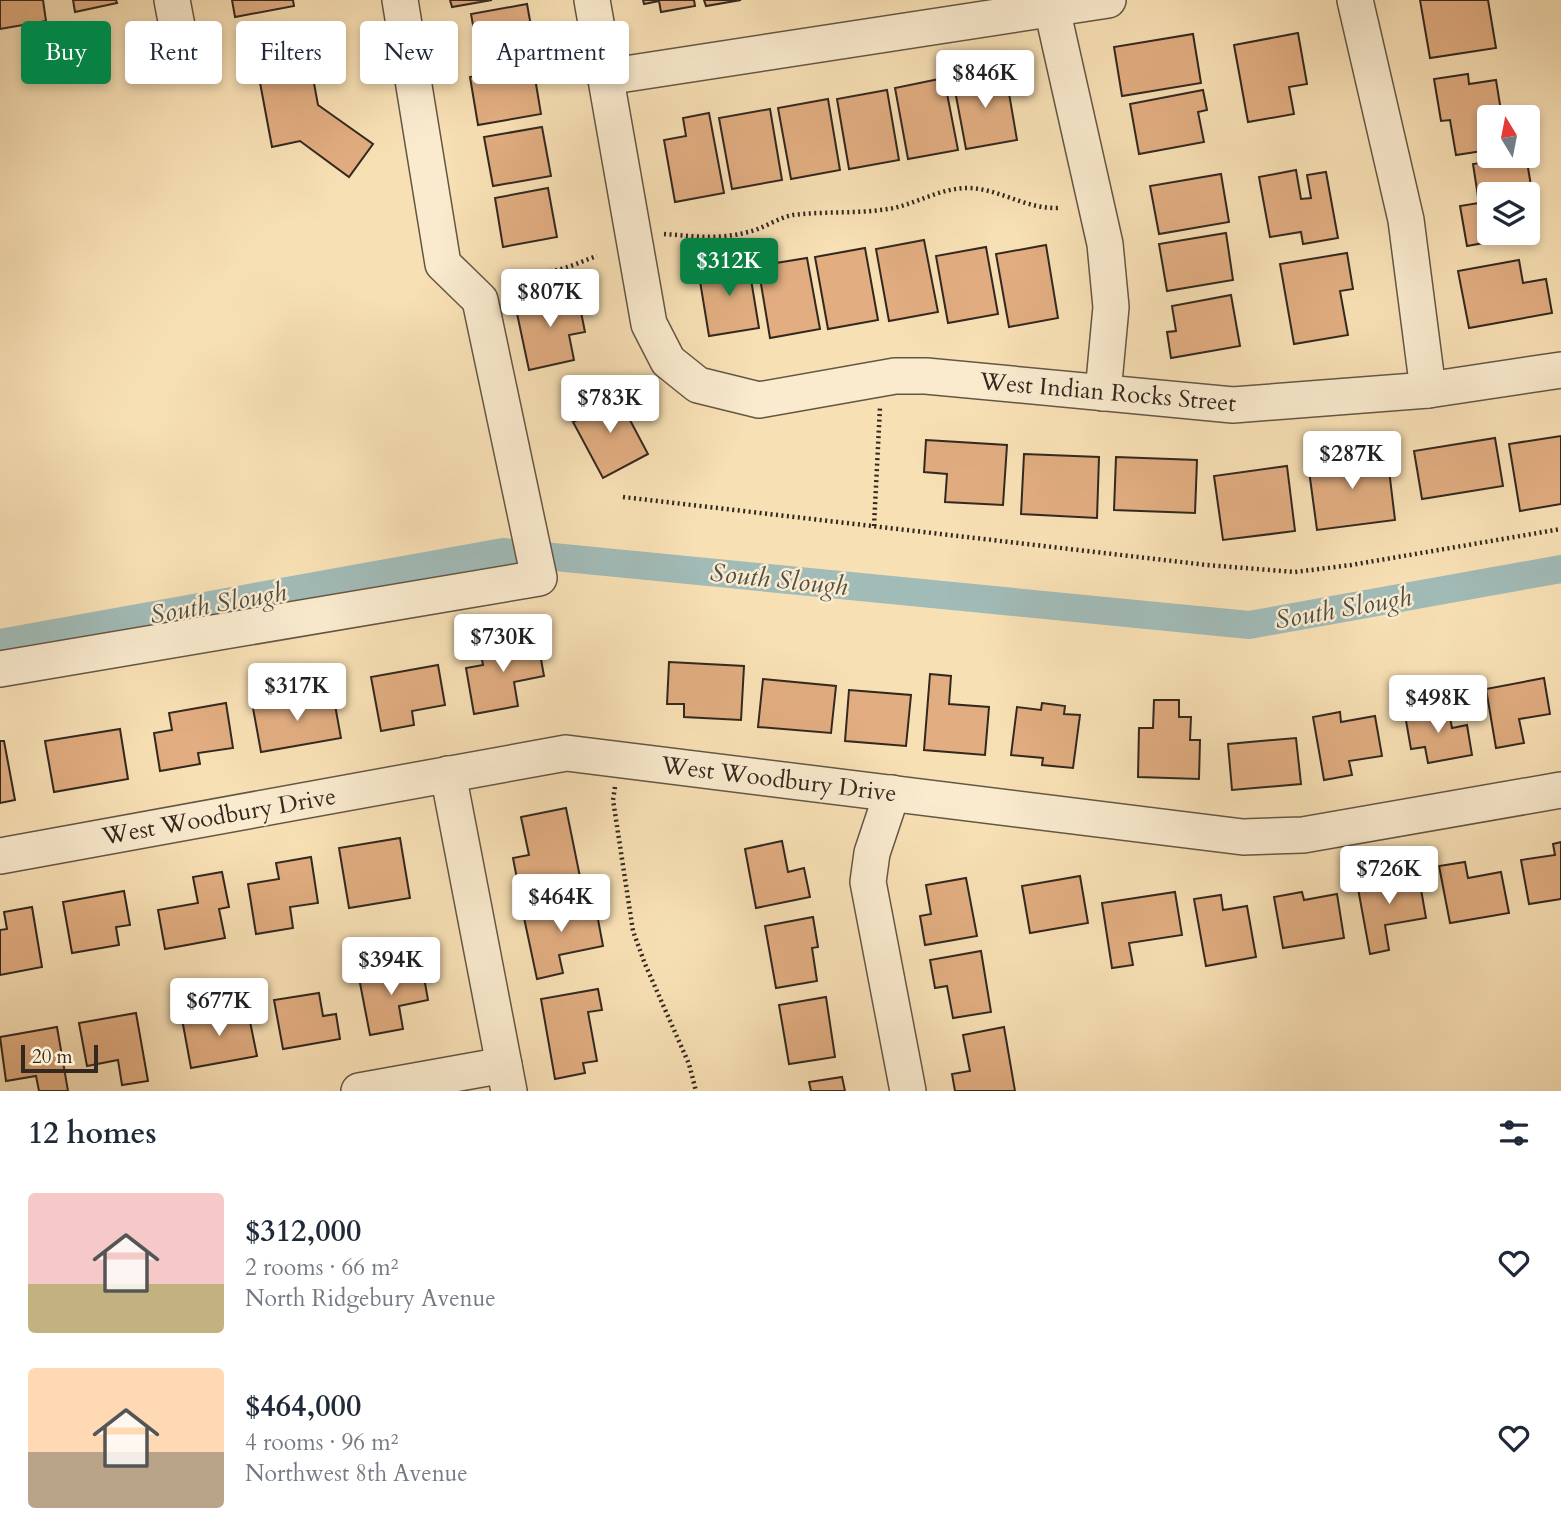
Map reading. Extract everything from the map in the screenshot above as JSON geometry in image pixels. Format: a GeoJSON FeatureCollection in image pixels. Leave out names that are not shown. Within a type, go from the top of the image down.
{"type":"FeatureCollection","features":[{"type":"Feature","properties":{"kind":"street"},"geometry":{"type":"LineString","coordinates":[[172,0],[176,21]]}},
{"type":"Feature","properties":{"kind":"street"},"geometry":{"type":"LineString","coordinates":[[0,669],[539,578],[480,299],[443,264],[400,0]]}},
{"type":"Feature","properties":{"kind":"street"},"geometry":{"type":"LineString","coordinates":[[592,0],[596,21]]}},
{"type":"Feature","properties":{"kind":"street"},"geometry":{"type":"LineString","coordinates":[[629,73],[1051,4],[1108,0]]}},
{"type":"Feature","properties":{"kind":"street"},"geometry":{"type":"LineString","coordinates":[[1355,0],[1406,220],[1428,390]]}},
{"type":"Feature","properties":{"kind":"street"},"geometry":{"type":"LineString","coordinates":[[1051,4],[1105,244],[1111,307],[1103,393]]}},
{"type":"Feature","properties":{"kind":"street","name":"West Indian Rocks Street"},"geometry":{"type":"LineString","coordinates":[[607,84],[649,324],[668,361],[698,385],[759,400],[895,376],[926,376],[1233,405],[1428,390],[1561,370]]}},
{"type":"Feature","properties":{"kind":"street","name":"West Woodbury Drive"},"geometry":{"type":"LineString","coordinates":[[0,856],[566,752],[1213,835],[1273,838],[1561,790]]}},
{"type":"Feature","properties":{"kind":"street"},"geometry":{"type":"LineString","coordinates":[[359,1091],[506,1078],[448,774]]}},
{"type":"Feature","properties":{"kind":"street"},"geometry":{"type":"LineString","coordinates":[[892,793],[872,853],[868,882],[908,1091]]}},
{"type":"Feature","properties":{"kind":"path"},"geometry":{"type":"LineString","coordinates":[[662,233],[712,238],[750,232],[788,216],[820,211],[890,209],[964,188],[986,190],[1031,206],[1058,208]]}},
{"type":"Feature","properties":{"kind":"path"},"geometry":{"type":"LineString","coordinates":[[494,286],[514,275],[560,270],[597,256]]}},
{"type":"Feature","properties":{"kind":"path"},"geometry":{"type":"LineString","coordinates":[[874,526],[879,379]]}},
{"type":"Feature","properties":{"kind":"path"},"geometry":{"type":"LineString","coordinates":[[623,497],[1207,565],[1295,572],[1561,529]]}},
{"type":"Feature","properties":{"kind":"path"},"geometry":{"type":"LineString","coordinates":[[619,758],[613,800],[633,931],[690,1064],[696,1091]]}},
{"type":"Feature","properties":{"kind":"building"},"geometry":{"type":"Polygon","coordinates":[[[0,0],[43,0],[46,21],[21,21],[21,25],[0,29],[0,0]]]}},
{"type":"Feature","properties":{"kind":"building"},"geometry":{"type":"Polygon","coordinates":[[[73,0],[116,0],[117,3],[75,12],[73,0]]]}},
{"type":"Feature","properties":{"kind":"building"},"geometry":{"type":"Polygon","coordinates":[[[232,0],[293,0],[294,6],[235,17],[232,0]]]}},
{"type":"Feature","properties":{"kind":"building"},"geometry":{"type":"Polygon","coordinates":[[[450,0],[492,0],[452,7],[450,0]]]}},
{"type":"Feature","properties":{"kind":"building"},"geometry":{"type":"Polygon","coordinates":[[[643,0],[694,0],[695,6],[661,12],[659,1],[644,4],[643,0]]]}},
{"type":"Feature","properties":{"kind":"building"},"geometry":{"type":"Polygon","coordinates":[[[704,0],[741,0],[706,6],[704,0]]]}},
{"type":"Feature","properties":{"kind":"building"},"geometry":{"type":"Polygon","coordinates":[[[1420,0],[1488,0],[1496,48],[1430,58],[1420,0]]]}},
{"type":"Feature","properties":{"kind":"building"},"geometry":{"type":"Polygon","coordinates":[[[527,4],[530,21],[472,21],[471,14],[527,4]]]}},
{"type":"Feature","properties":{"kind":"building"},"geometry":{"type":"Polygon","coordinates":[[[1298,33],[1307,84],[1289,87],[1294,114],[1248,122],[1234,45],[1298,33]]]}},
{"type":"Feature","properties":{"kind":"building"},"geometry":{"type":"Polygon","coordinates":[[[1193,34],[1201,83],[1122,96],[1114,47],[1193,34]]]}},
{"type":"Feature","properties":{"kind":"building"},"geometry":{"type":"Polygon","coordinates":[[[1005,70],[1017,140],[966,149],[953,80],[1005,70]]]}},
{"type":"Feature","properties":{"kind":"building"},"geometry":{"type":"Polygon","coordinates":[[[1468,74],[1469,84],[1496,80],[1500,105],[1477,105],[1477,152],[1456,155],[1450,120],[1441,121],[1434,79],[1468,74]]]}},
{"type":"Feature","properties":{"kind":"building"},"geometry":{"type":"Polygon","coordinates":[[[470,77],[472,84],[536,84],[541,114],[478,125],[470,77]]]}},
{"type":"Feature","properties":{"kind":"building"},"geometry":{"type":"Polygon","coordinates":[[[944,78],[958,150],[908,159],[895,88],[944,78]]]}},
{"type":"Feature","properties":{"kind":"building"},"geometry":{"type":"Polygon","coordinates":[[[260,84],[314,84],[318,105],[373,144],[349,177],[300,141],[272,147],[260,84]]]}},
{"type":"Feature","properties":{"kind":"building"},"geometry":{"type":"Polygon","coordinates":[[[887,90],[899,160],[849,169],[837,99],[887,90]]]}},
{"type":"Feature","properties":{"kind":"building"},"geometry":{"type":"Polygon","coordinates":[[[1203,90],[1207,110],[1198,112],[1204,142],[1139,154],[1130,104],[1203,90]]]}},
{"type":"Feature","properties":{"kind":"building"},"geometry":{"type":"Polygon","coordinates":[[[828,99],[840,170],[791,179],[778,108],[828,99]]]}},
{"type":"Feature","properties":{"kind":"building"},"geometry":{"type":"Polygon","coordinates":[[[770,109],[782,180],[732,189],[719,118],[770,109]]]}},
{"type":"Feature","properties":{"kind":"building"},"geometry":{"type":"Polygon","coordinates":[[[709,113],[724,193],[675,202],[664,140],[686,136],[683,118],[709,113]]]}},
{"type":"Feature","properties":{"kind":"building"},"geometry":{"type":"Polygon","coordinates":[[[542,127],[551,176],[493,186],[484,137],[542,127]]]}},
{"type":"Feature","properties":{"kind":"building"},"geometry":{"type":"Polygon","coordinates":[[[1477,163],[1477,168],[1528,168],[1530,182],[1477,182],[1477,190],[1473,164],[1477,163]]]}},
{"type":"Feature","properties":{"kind":"building"},"geometry":{"type":"Polygon","coordinates":[[[1296,170],[1301,199],[1311,198],[1307,175],[1326,172],[1338,238],[1303,244],[1301,232],[1270,237],[1259,177],[1296,170]]]}},
{"type":"Feature","properties":{"kind":"building"},"geometry":{"type":"Polygon","coordinates":[[[1221,174],[1229,222],[1159,234],[1150,186],[1221,174]]]}},
{"type":"Feature","properties":{"kind":"building"},"geometry":{"type":"Polygon","coordinates":[[[548,188],[557,237],[503,247],[495,198],[548,188]]]}},
{"type":"Feature","properties":{"kind":"building"},"geometry":{"type":"Polygon","coordinates":[[[1477,203],[1477,244],[1467,246],[1460,206],[1477,203]]]}},
{"type":"Feature","properties":{"kind":"building"},"geometry":{"type":"Polygon","coordinates":[[[1226,233],[1233,280],[1167,291],[1159,244],[1226,233]]]}},
{"type":"Feature","properties":{"kind":"building"},"geometry":{"type":"Polygon","coordinates":[[[924,240],[938,312],[889,321],[876,249],[924,240]]]}},
{"type":"Feature","properties":{"kind":"building"},"geometry":{"type":"Polygon","coordinates":[[[1046,245],[1058,318],[1009,327],[996,254],[1046,245]]]}},
{"type":"Feature","properties":{"kind":"building"},"geometry":{"type":"Polygon","coordinates":[[[986,247],[998,314],[948,323],[936,256],[986,247]]]}},
{"type":"Feature","properties":{"kind":"building"},"geometry":{"type":"Polygon","coordinates":[[[865,248],[878,320],[828,329],[815,257],[865,248]]]}},
{"type":"Feature","properties":{"kind":"building"},"geometry":{"type":"Polygon","coordinates":[[[1347,253],[1353,289],[1340,291],[1348,335],[1294,344],[1280,264],[1347,253]]]}},
{"type":"Feature","properties":{"kind":"building"},"geometry":{"type":"Polygon","coordinates":[[[807,258],[820,329],[770,338],[758,266],[807,258]]]}},
{"type":"Feature","properties":{"kind":"building"},"geometry":{"type":"Polygon","coordinates":[[[1519,260],[1523,283],[1546,279],[1552,313],[1469,328],[1458,271],[1519,260]]]}},
{"type":"Feature","properties":{"kind":"building"},"geometry":{"type":"Polygon","coordinates":[[[748,261],[759,328],[709,336],[698,269],[748,261]]]}},
{"type":"Feature","properties":{"kind":"building"},"geometry":{"type":"Polygon","coordinates":[[[577,292],[585,332],[569,335],[574,360],[529,370],[515,304],[577,292]]]}},
{"type":"Feature","properties":{"kind":"building"},"geometry":{"type":"Polygon","coordinates":[[[1231,295],[1240,346],[1171,358],[1167,332],[1176,331],[1172,306],[1231,295]]]}},
{"type":"Feature","properties":{"kind":"building"},"geometry":{"type":"Polygon","coordinates":[[[614,390],[648,454],[603,478],[573,422],[590,414],[585,405],[614,390]]]}},
{"type":"Feature","properties":{"kind":"building"},"geometry":{"type":"Polygon","coordinates":[[[1561,436],[1561,504],[1520,511],[1509,444],[1561,436]]]}},
{"type":"Feature","properties":{"kind":"building"},"geometry":{"type":"Polygon","coordinates":[[[1495,438],[1503,486],[1422,499],[1414,451],[1495,438]]]}},
{"type":"Feature","properties":{"kind":"building"},"geometry":{"type":"Polygon","coordinates":[[[926,440],[1007,445],[1003,505],[945,502],[947,474],[924,472],[926,440]]]}},
{"type":"Feature","properties":{"kind":"building"},"geometry":{"type":"Polygon","coordinates":[[[1387,453],[1395,520],[1317,530],[1308,463],[1387,453]]]}},
{"type":"Feature","properties":{"kind":"building"},"geometry":{"type":"Polygon","coordinates":[[[1024,454],[1099,457],[1097,518],[1021,514],[1024,454]]]}},
{"type":"Feature","properties":{"kind":"building"},"geometry":{"type":"Polygon","coordinates":[[[1116,457],[1197,460],[1195,513],[1114,510],[1116,457]]]}},
{"type":"Feature","properties":{"kind":"building"},"geometry":{"type":"Polygon","coordinates":[[[1287,466],[1295,531],[1223,540],[1214,476],[1287,466]]]}},
{"type":"Feature","properties":{"kind":"building"},"geometry":{"type":"Polygon","coordinates":[[[537,637],[544,676],[514,682],[518,706],[474,714],[466,668],[483,665],[480,648],[537,637]]]}},
{"type":"Feature","properties":{"kind":"building"},"geometry":{"type":"Polygon","coordinates":[[[669,662],[744,666],[741,720],[684,717],[684,704],[667,704],[669,662]]]}},
{"type":"Feature","properties":{"kind":"building"},"geometry":{"type":"Polygon","coordinates":[[[438,665],[445,705],[412,711],[414,725],[381,731],[371,677],[438,665]]]}},
{"type":"Feature","properties":{"kind":"building"},"geometry":{"type":"Polygon","coordinates":[[[930,674],[951,676],[949,704],[989,707],[985,755],[924,750],[930,674]]]}},
{"type":"Feature","properties":{"kind":"building"},"geometry":{"type":"Polygon","coordinates":[[[1544,678],[1550,714],[1519,719],[1524,743],[1496,748],[1486,689],[1544,678]]]}},
{"type":"Feature","properties":{"kind":"building"},"geometry":{"type":"Polygon","coordinates":[[[763,679],[836,686],[831,733],[758,727],[763,679]]]}},
{"type":"Feature","properties":{"kind":"building"},"geometry":{"type":"Polygon","coordinates":[[[849,690],[911,695],[906,746],[845,741],[849,690]]]}},
{"type":"Feature","properties":{"kind":"building"},"geometry":{"type":"Polygon","coordinates":[[[333,694],[341,738],[261,752],[253,708],[333,694]]]}},
{"type":"Feature","properties":{"kind":"building"},"geometry":{"type":"Polygon","coordinates":[[[1154,700],[1179,700],[1179,717],[1191,717],[1190,740],[1200,740],[1199,779],[1138,777],[1139,728],[1153,728],[1154,700]]]}},
{"type":"Feature","properties":{"kind":"building"},"geometry":{"type":"Polygon","coordinates":[[[226,703],[233,748],[198,753],[200,764],[160,771],[154,733],[172,730],[169,713],[226,703]]]}},
{"type":"Feature","properties":{"kind":"building"},"geometry":{"type":"Polygon","coordinates":[[[1042,703],[1065,706],[1064,714],[1080,715],[1073,768],[1042,765],[1043,758],[1011,755],[1017,707],[1041,710],[1042,703]]]}},
{"type":"Feature","properties":{"kind":"building"},"geometry":{"type":"Polygon","coordinates":[[[1448,707],[1452,728],[1467,725],[1472,755],[1428,763],[1425,747],[1411,749],[1405,715],[1448,707]]]}},
{"type":"Feature","properties":{"kind":"building"},"geometry":{"type":"Polygon","coordinates":[[[1340,712],[1341,722],[1375,716],[1382,756],[1349,761],[1352,775],[1324,780],[1313,717],[1340,712]]]}},
{"type":"Feature","properties":{"kind":"building"},"geometry":{"type":"Polygon","coordinates":[[[120,729],[128,779],[54,792],[45,741],[120,729]]]}},
{"type":"Feature","properties":{"kind":"building"},"geometry":{"type":"Polygon","coordinates":[[[1296,738],[1301,784],[1232,790],[1228,744],[1296,738]]]}},
{"type":"Feature","properties":{"kind":"building"},"geometry":{"type":"Polygon","coordinates":[[[0,741],[4,741],[15,800],[0,803],[0,741]]]}},
{"type":"Feature","properties":{"kind":"building"},"geometry":{"type":"Polygon","coordinates":[[[566,808],[580,877],[519,889],[513,858],[529,855],[521,817],[566,808]]]}},
{"type":"Feature","properties":{"kind":"building"},"geometry":{"type":"Polygon","coordinates":[[[400,838],[410,898],[349,908],[339,848],[400,838]]]}},
{"type":"Feature","properties":{"kind":"building"},"geometry":{"type":"Polygon","coordinates":[[[782,841],[788,872],[804,868],[810,897],[756,908],[745,849],[782,841]]]}},
{"type":"Feature","properties":{"kind":"building"},"geometry":{"type":"Polygon","coordinates":[[[1561,842],[1561,899],[1529,904],[1521,860],[1555,855],[1553,844],[1561,842]]]}},
{"type":"Feature","properties":{"kind":"building"},"geometry":{"type":"Polygon","coordinates":[[[311,857],[318,903],[290,907],[293,928],[256,934],[248,884],[279,879],[276,863],[311,857]]]}},
{"type":"Feature","properties":{"kind":"building"},"geometry":{"type":"Polygon","coordinates":[[[1465,862],[1468,878],[1501,872],[1509,913],[1450,923],[1439,866],[1465,862]]]}},
{"type":"Feature","properties":{"kind":"building"},"geometry":{"type":"Polygon","coordinates":[[[222,872],[229,907],[219,909],[225,938],[165,949],[158,910],[198,903],[193,877],[222,872]]]}},
{"type":"Feature","properties":{"kind":"building"},"geometry":{"type":"Polygon","coordinates":[[[1418,872],[1426,918],[1385,925],[1389,950],[1370,954],[1357,883],[1418,872]]]}},
{"type":"Feature","properties":{"kind":"building"},"geometry":{"type":"Polygon","coordinates":[[[1080,876],[1088,923],[1030,933],[1022,886],[1080,876]]]}},
{"type":"Feature","properties":{"kind":"building"},"geometry":{"type":"Polygon","coordinates":[[[966,878],[977,936],[925,945],[920,916],[931,914],[926,885],[966,878]]]}},
{"type":"Feature","properties":{"kind":"building"},"geometry":{"type":"Polygon","coordinates":[[[124,891],[130,925],[116,927],[119,945],[72,953],[63,902],[124,891]]]}},
{"type":"Feature","properties":{"kind":"building"},"geometry":{"type":"Polygon","coordinates":[[[1175,892],[1182,935],[1129,943],[1133,965],[1112,968],[1102,903],[1175,892]]]}},
{"type":"Feature","properties":{"kind":"building"},"geometry":{"type":"Polygon","coordinates":[[[1302,892],[1304,900],[1337,894],[1344,938],[1283,948],[1274,897],[1302,892]]]}},
{"type":"Feature","properties":{"kind":"building"},"geometry":{"type":"Polygon","coordinates":[[[1221,895],[1223,910],[1247,906],[1256,957],[1206,966],[1194,899],[1221,895]]]}},
{"type":"Feature","properties":{"kind":"building"},"geometry":{"type":"Polygon","coordinates":[[[594,898],[603,946],[559,955],[563,973],[537,979],[523,913],[594,898]]]}},
{"type":"Feature","properties":{"kind":"building"},"geometry":{"type":"Polygon","coordinates":[[[32,907],[42,967],[0,975],[0,930],[7,929],[4,912],[32,907]]]}},
{"type":"Feature","properties":{"kind":"building"},"geometry":{"type":"Polygon","coordinates":[[[813,917],[818,947],[812,948],[817,981],[776,988],[765,926],[813,917]]]}},
{"type":"Feature","properties":{"kind":"building"},"geometry":{"type":"Polygon","coordinates":[[[981,951],[991,1012],[953,1018],[947,986],[935,988],[930,960],[981,951]]]}},
{"type":"Feature","properties":{"kind":"building"},"geometry":{"type":"Polygon","coordinates":[[[422,966],[428,1000],[399,1006],[403,1029],[370,1035],[359,978],[422,966]]]}},
{"type":"Feature","properties":{"kind":"building"},"geometry":{"type":"Polygon","coordinates":[[[598,989],[602,1010],[588,1012],[597,1061],[583,1063],[585,1073],[555,1079],[541,999],[598,989]]]}},
{"type":"Feature","properties":{"kind":"building"},"geometry":{"type":"Polygon","coordinates":[[[319,993],[323,1016],[336,1014],[340,1039],[283,1049],[274,1000],[319,993]]]}},
{"type":"Feature","properties":{"kind":"building"},"geometry":{"type":"Polygon","coordinates":[[[826,997],[835,1057],[789,1064],[779,1005],[826,997]]]}},
{"type":"Feature","properties":{"kind":"building"},"geometry":{"type":"Polygon","coordinates":[[[247,1007],[257,1056],[191,1068],[182,1019],[247,1007]]]}},
{"type":"Feature","properties":{"kind":"building"},"geometry":{"type":"Polygon","coordinates":[[[136,1013],[148,1081],[122,1085],[118,1060],[87,1066],[79,1023],[136,1013]]]}},
{"type":"Feature","properties":{"kind":"building"},"geometry":{"type":"Polygon","coordinates":[[[57,1027],[68,1091],[39,1091],[36,1076],[6,1081],[0,1037],[57,1027]]]}},
{"type":"Feature","properties":{"kind":"building"},"geometry":{"type":"Polygon","coordinates":[[[1004,1027],[1015,1091],[955,1091],[952,1074],[970,1071],[963,1035],[1004,1027]]]}},
{"type":"Feature","properties":{"kind":"building"},"geometry":{"type":"Polygon","coordinates":[[[842,1077],[845,1091],[811,1091],[809,1082],[842,1077]]]}},
{"type":"Feature","properties":{"kind":"waterway","name":"South Slough"},"geometry":{"type":"LineString","coordinates":[[0,643],[503,552],[1249,625],[1561,569]]}}]}
